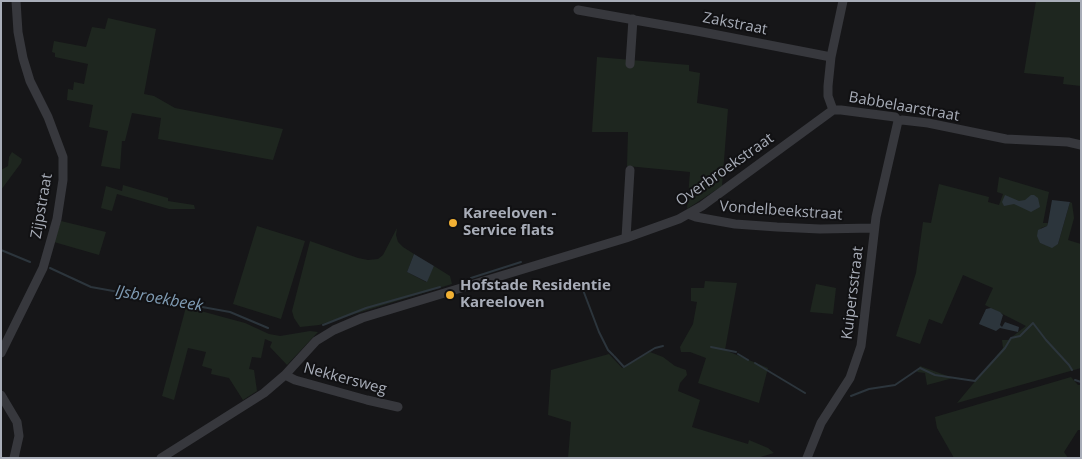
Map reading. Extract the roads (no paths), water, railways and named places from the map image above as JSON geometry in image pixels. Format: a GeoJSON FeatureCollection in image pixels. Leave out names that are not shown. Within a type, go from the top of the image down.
{"type":"FeatureCollection","features":[{"type":"Feature","properties":{"kind":"street","name":"Zijpstraat"},"geometry":{"type":"LineString","coordinates":[[1,353],[43,268],[57,219],[63,157],[48,117],[30,81],[23,58],[18,32],[16,1]]}},
{"type":"Feature","properties":{"kind":"street","name":"Babbelaarstraat"},"geometry":{"type":"LineString","coordinates":[[843,1],[831,57],[828,96],[833,110],[895,117],[898,121],[928,123],[1006,139],[1068,142],[1081,145]]}},
{"type":"Feature","properties":{"kind":"street","name":"Zakstraat"},"geometry":{"type":"LineString","coordinates":[[578,10],[831,57]]}},
{"type":"Feature","properties":{"kind":"street"},"geometry":{"type":"LineString","coordinates":[[630,64],[633,19]]}},
{"type":"Feature","properties":{"kind":"street","name":"Overbroekstraat"},"geometry":{"type":"LineString","coordinates":[[160,458],[252,401],[285,375],[316,341],[334,330],[362,318],[424,298],[626,238],[679,219],[833,110]]}},
{"type":"Feature","properties":{"kind":"street","name":"Kuipersstraat"},"geometry":{"type":"LineString","coordinates":[[807,458],[821,423],[844,389],[856,364],[861,346],[874,228],[898,121]]}},
{"type":"Feature","properties":{"kind":"street"},"geometry":{"type":"LineString","coordinates":[[626,238],[630,170]]}},
{"type":"Feature","properties":{"kind":"street","name":"Vondelbeekstraat"},"geometry":{"type":"LineString","coordinates":[[688,214],[735,224],[820,229],[874,228]]}},
{"type":"Feature","properties":{"kind":"street","name":"Nekkersweg"},"geometry":{"type":"LineString","coordinates":[[285,375],[295,380],[398,407]]}},
{"type":"Feature","properties":{"kind":"street"},"geometry":{"type":"LineString","coordinates":[[1,395],[18,422],[19,436],[14,458]]}},
{"type":"Feature","properties":{"kind":"waterway","name":"IJsbroekbeek"},"geometry":{"type":"LineString","coordinates":[[1,250],[30,262]]}},
{"type":"Feature","properties":{"kind":"waterway","name":"IJsbroekbeek"},"geometry":{"type":"LineString","coordinates":[[471,278],[521,262]]}},
{"type":"Feature","properties":{"kind":"waterway","name":"IJsbroekbeek"},"geometry":{"type":"LineString","coordinates":[[50,268],[91,287],[230,312],[268,328]]}},
{"type":"Feature","properties":{"kind":"waterway","name":"IJsbroekbeek"},"geometry":{"type":"LineString","coordinates":[[580,282],[599,332],[608,350],[613,355]]}},
{"type":"Feature","properties":{"kind":"waterway","name":"IJsbroekbeek"},"geometry":{"type":"LineString","coordinates":[[323,325],[366,308],[440,287]]}},
{"type":"Feature","properties":{"kind":"waterway","name":"IJsbroekbeek"},"geometry":{"type":"LineString","coordinates":[[851,396],[869,389],[895,385],[920,368],[935,375],[975,381],[1005,348],[1011,338],[1020,336],[1033,323],[1072,370]]}},
{"type":"Feature","properties":{"kind":"waterway","name":"IJsbroekbeek"},"geometry":{"type":"LineString","coordinates":[[614,356],[624,367],[655,348],[663,346]]}},
{"type":"Feature","properties":{"kind":"waterway","name":"IJsbroekbeek"},"geometry":{"type":"LineString","coordinates":[[711,347],[736,352]]}},
{"type":"Feature","properties":{"kind":"waterway","name":"IJsbroekbeek"},"geometry":{"type":"LineString","coordinates":[[738,354],[748,360]]}},
{"type":"Feature","properties":{"kind":"waterway","name":"IJsbroekbeek"},"geometry":{"type":"LineString","coordinates":[[755,363],[805,393]]}},
{"type":"Feature","properties":{"kind":"waterway","name":"IJsbroekbeek"},"geometry":{"type":"LineString","coordinates":[[1075,380],[1081,382]]}},
{"type":"Feature","properties":{"kind":"place","name":"Kareeloven - Service flats"},"geometry":{"type":"Point","coordinates":[453,223]}},
{"type":"Feature","properties":{"kind":"place","name":"Hofstade Residentie Kareeloven"},"geometry":{"type":"Point","coordinates":[450,295]}}]}
